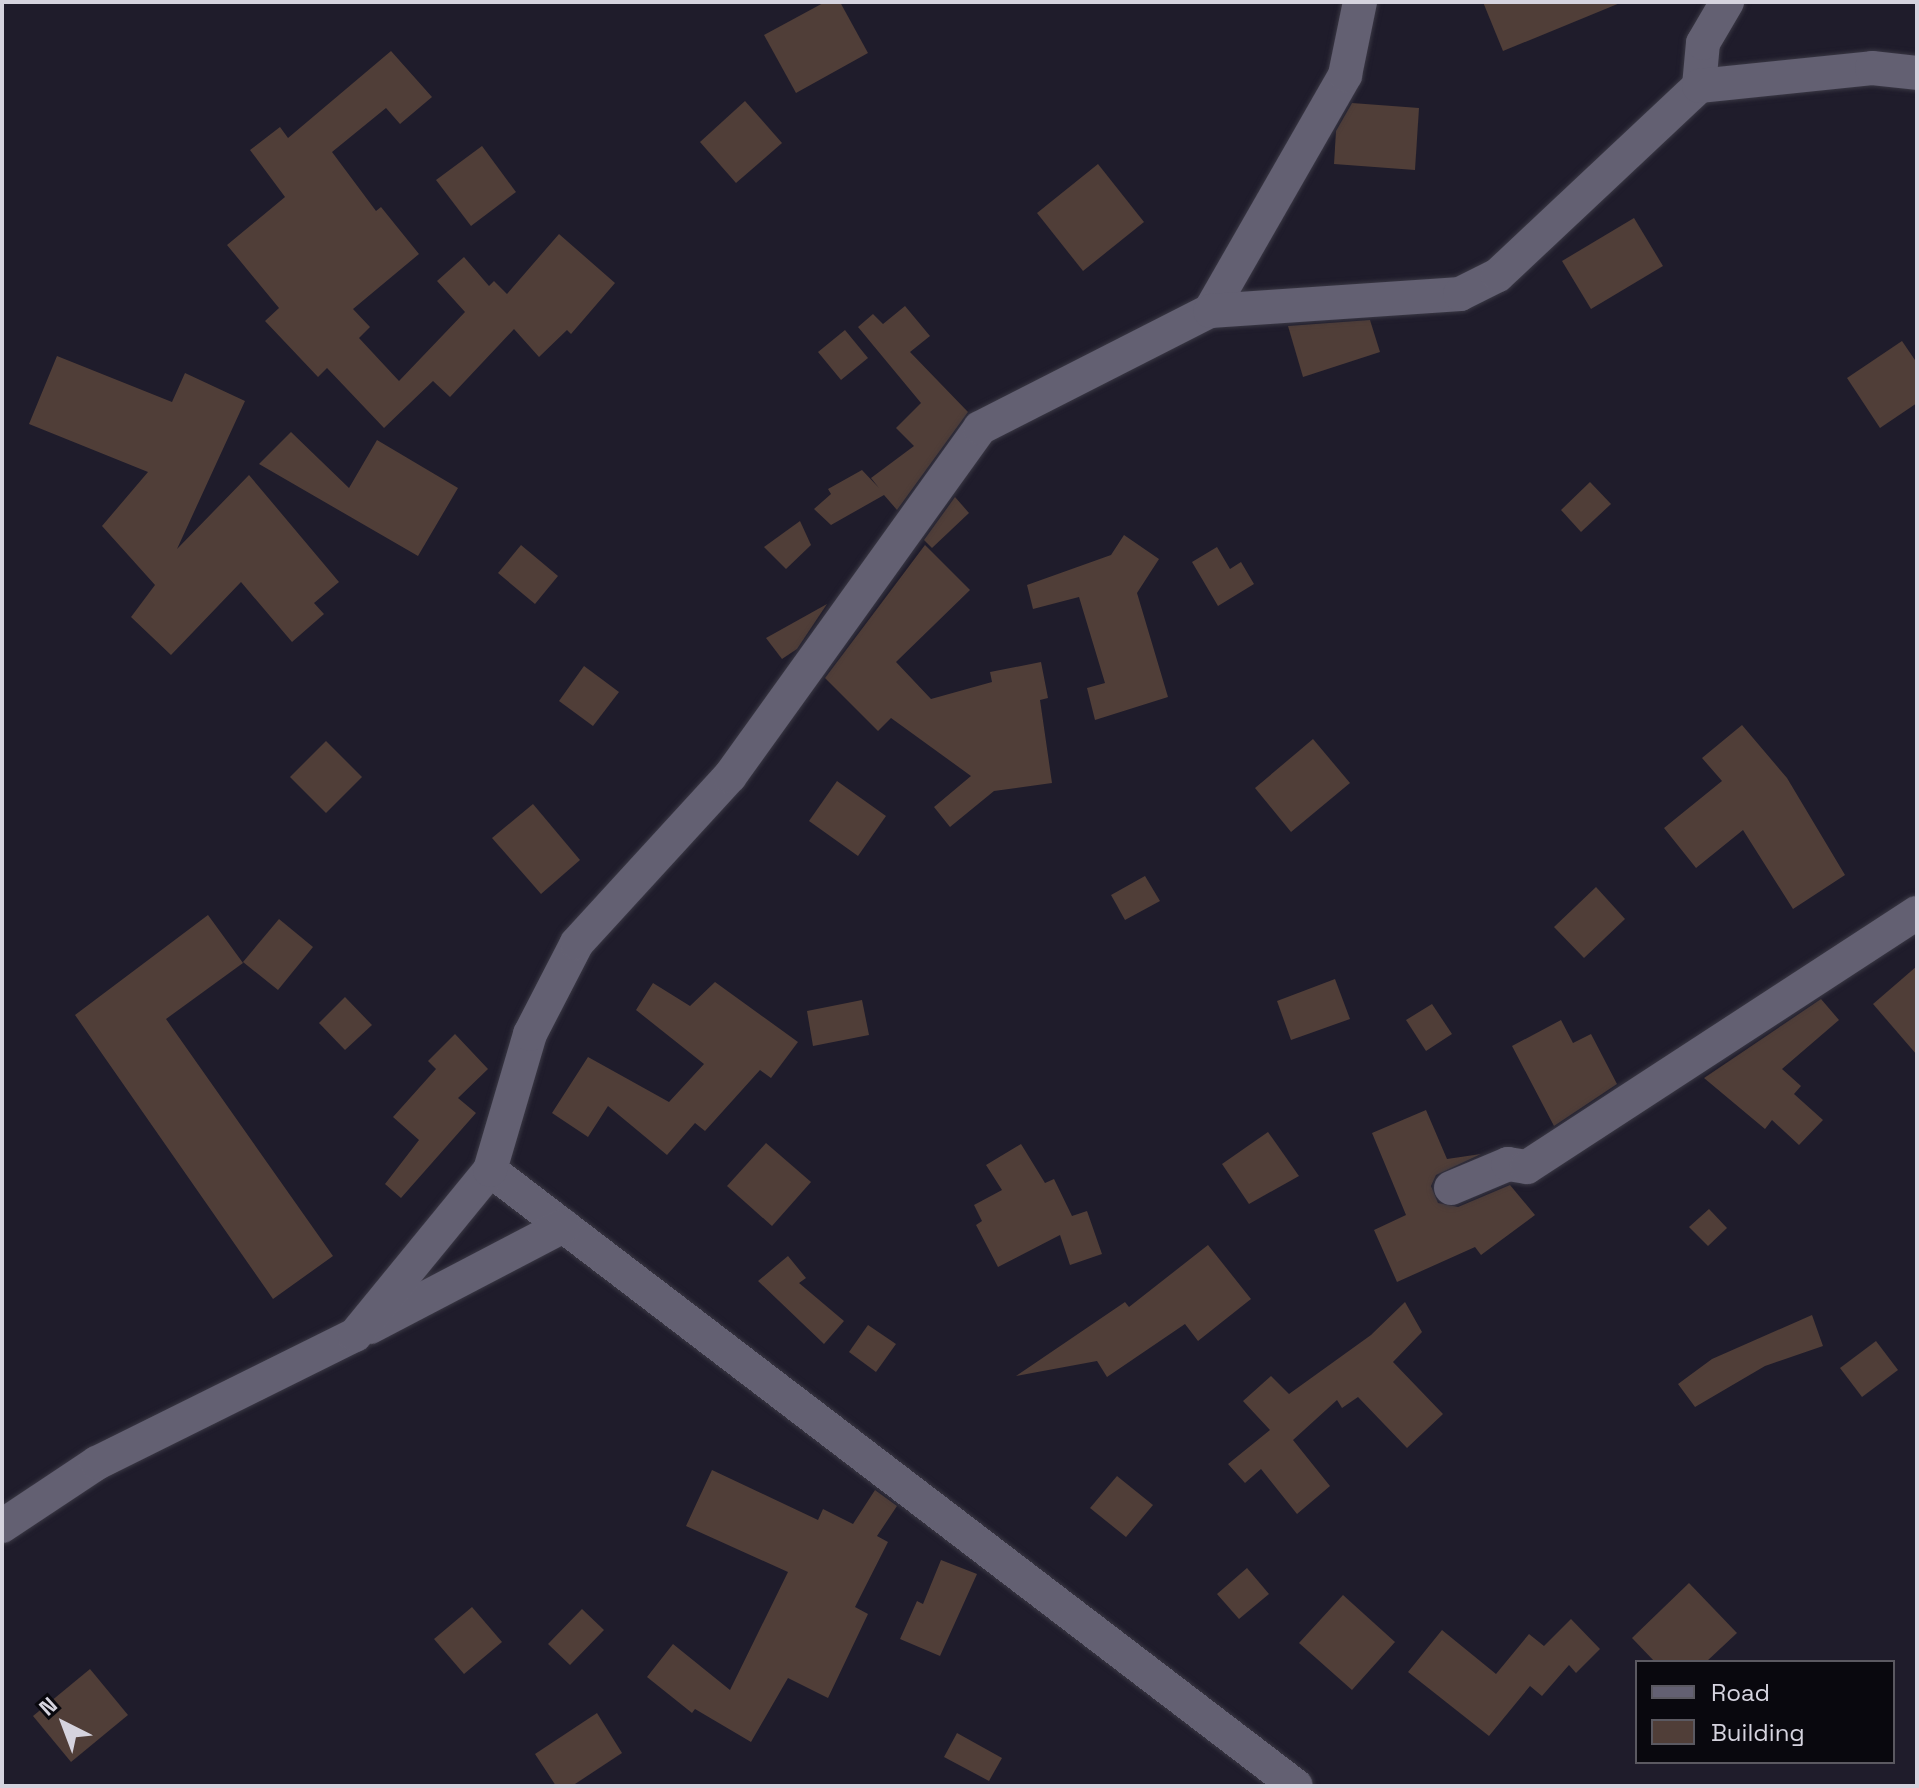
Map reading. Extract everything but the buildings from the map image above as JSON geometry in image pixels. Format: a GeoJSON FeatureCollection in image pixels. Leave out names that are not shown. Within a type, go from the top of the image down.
{"type":"FeatureCollection","features":[{"type":"Feature","properties":{"kind":"street"},"geometry":{"type":"LineString","coordinates":[[1210,311],[1345,75],[1360,2]]}},
{"type":"Feature","properties":{"kind":"street"},"geometry":{"type":"LineString","coordinates":[[1699,86],[1703,43],[1727,2]]}},
{"type":"Feature","properties":{"kind":"street"},"geometry":{"type":"LineString","coordinates":[[355,1335],[490,1170],[530,1034],[577,943],[730,776],[980,428],[1210,311],[1460,294],[1498,275],[1699,86],[1872,68],[1917,73]]}},
{"type":"Feature","properties":{"kind":"street"},"geometry":{"type":"LineString","coordinates":[[1451,1188],[1508,1164],[1527,1167],[1917,913]]}},
{"type":"Feature","properties":{"kind":"street"},"geometry":{"type":"LineString","coordinates":[[490,1170],[1296,1786]]}},
{"type":"Feature","properties":{"kind":"street"},"geometry":{"type":"LineString","coordinates":[[2,1526],[97,1463],[355,1335],[563,1226]]}}]}
